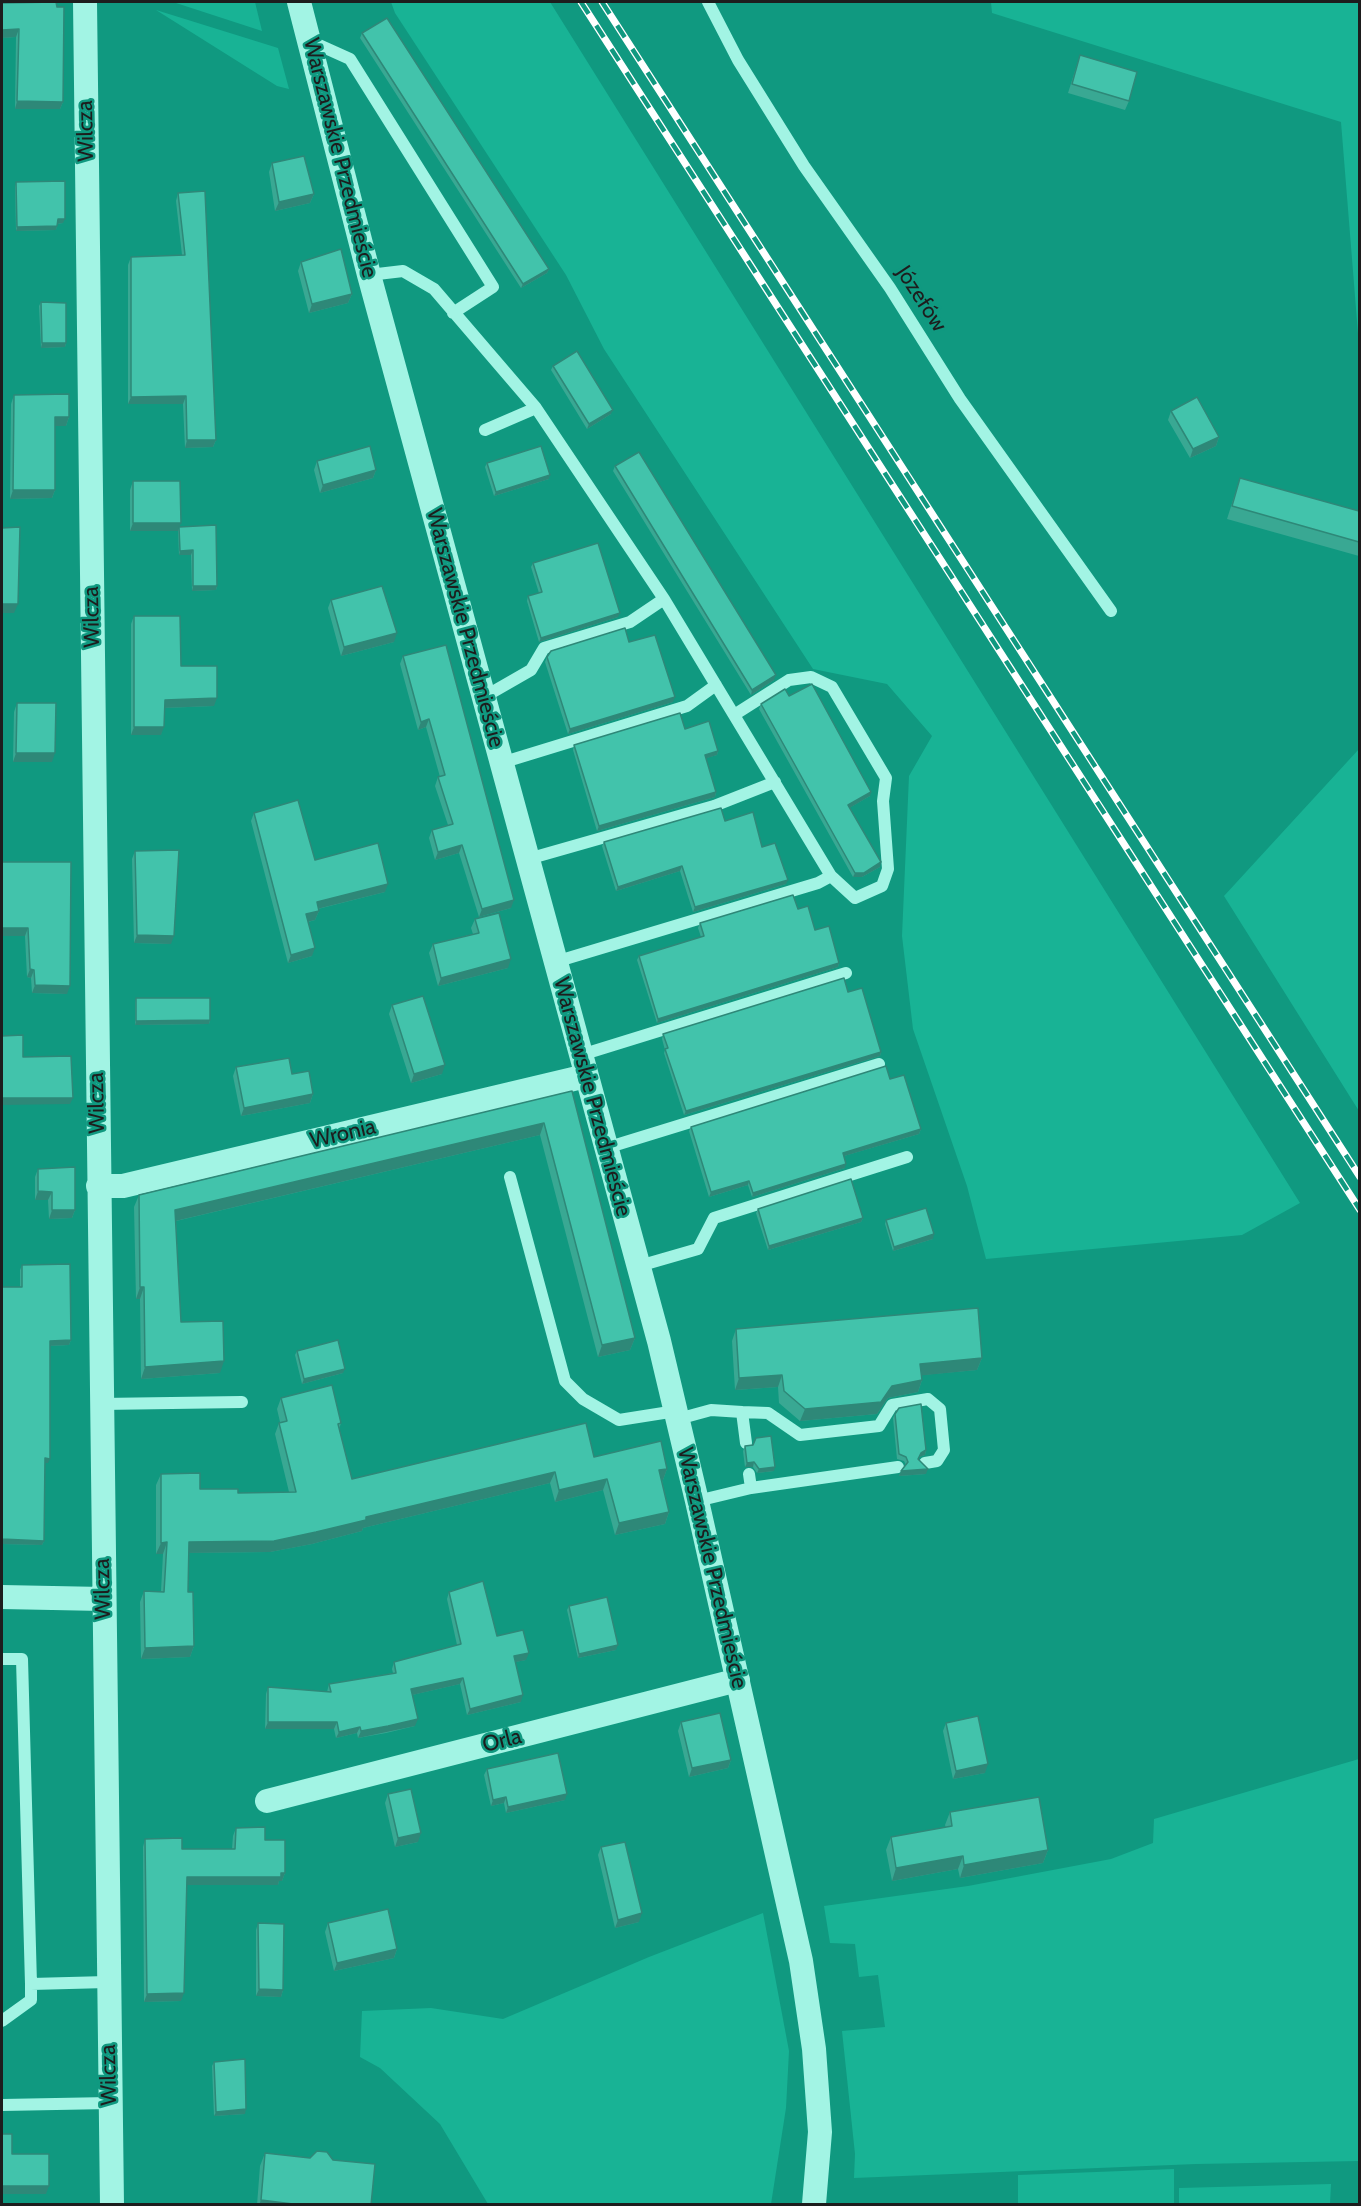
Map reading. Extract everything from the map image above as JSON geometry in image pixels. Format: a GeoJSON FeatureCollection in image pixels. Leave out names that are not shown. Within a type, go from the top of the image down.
{"type":"FeatureCollection","features":[{"type":"Feature","properties":{"kind":"street","name":"Wilcza"},"geometry":{"type":"LineString","coordinates":[[85,2],[112,2205]]}},
{"type":"Feature","properties":{"kind":"street","name":"Warszawskie Przedmieście"},"geometry":{"type":"LineString","coordinates":[[299,2],[369,274],[639,1266],[698,1501],[801,1961],[814,2049],[820,2132],[814,2205]]}},
{"type":"Feature","properties":{"kind":"street","name":"Wronia"},"geometry":{"type":"LineString","coordinates":[[98,1186],[123,1186],[584,1065]]}},
{"type":"Feature","properties":{"kind":"street"},"geometry":{"type":"LineString","coordinates":[[2,1597],[103,1599]]}},
{"type":"Feature","properties":{"kind":"street","name":"Orla"},"geometry":{"type":"LineString","coordinates":[[267,1801],[738,1680]]}},
{"type":"Feature","properties":{"kind":"lane","name":"Józefów"},"geometry":{"type":"LineString","coordinates":[[708,2],[738,60],[804,166],[890,288],[960,399],[1112,611]]}},
{"type":"Feature","properties":{"kind":"lane"},"geometry":{"type":"LineString","coordinates":[[310,41],[350,59],[493,287],[453,313]]}},
{"type":"Feature","properties":{"kind":"lane"},"geometry":{"type":"LineString","coordinates":[[369,274],[403,271],[434,289],[536,408],[664,599],[734,716],[775,782],[831,876],[855,898],[882,886],[888,869],[883,801],[886,778],[832,687],[811,677],[789,680],[734,716]]}},
{"type":"Feature","properties":{"kind":"lane"},"geometry":{"type":"LineString","coordinates":[[485,430],[536,408]]}},
{"type":"Feature","properties":{"kind":"lane"},"geometry":{"type":"LineString","coordinates":[[484,697],[531,670],[544,648],[630,622],[664,599]]}},
{"type":"Feature","properties":{"kind":"lane"},"geometry":{"type":"LineString","coordinates":[[501,763],[687,706],[716,685]]}},
{"type":"Feature","properties":{"kind":"lane"},"geometry":{"type":"LineString","coordinates":[[528,859],[714,806],[775,782]]}},
{"type":"Feature","properties":{"kind":"lane"},"geometry":{"type":"LineString","coordinates":[[555,962],[818,883],[831,876]]}},
{"type":"Feature","properties":{"kind":"lane"},"geometry":{"type":"LineString","coordinates":[[584,1065],[846,973]]}},
{"type":"Feature","properties":{"kind":"lane"},"geometry":{"type":"LineString","coordinates":[[606,1148],[879,1064]]}},
{"type":"Feature","properties":{"kind":"lane"},"geometry":{"type":"LineString","coordinates":[[639,1266],[698,1249],[714,1218],[907,1156]]}},
{"type":"Feature","properties":{"kind":"lane"},"geometry":{"type":"LineString","coordinates":[[510,1177],[565,1381],[583,1399],[619,1420],[711,1410],[768,1413],[800,1435],[879,1426],[892,1405],[928,1399],[940,1409],[944,1450],[937,1461],[925,1463]]}},
{"type":"Feature","properties":{"kind":"lane"},"geometry":{"type":"LineString","coordinates":[[101,1404],[242,1402]]}},
{"type":"Feature","properties":{"kind":"lane"},"geometry":{"type":"LineString","coordinates":[[742,1412],[746,1443]]}},
{"type":"Feature","properties":{"kind":"lane"},"geometry":{"type":"LineString","coordinates":[[698,1501],[751,1488],[898,1467]]}},
{"type":"Feature","properties":{"kind":"lane"},"geometry":{"type":"LineString","coordinates":[[749,1474],[751,1488]]}},
{"type":"Feature","properties":{"kind":"lane"},"geometry":{"type":"LineString","coordinates":[[2,1659],[22,1659],[31,1984],[31,2000],[2,2021]]}},
{"type":"Feature","properties":{"kind":"lane"},"geometry":{"type":"LineString","coordinates":[[31,1984],[108,1982]]}},
{"type":"Feature","properties":{"kind":"lane"},"geometry":{"type":"LineString","coordinates":[[2,2105],[110,2103]]}},
{"type":"Feature","properties":{"kind":"green space"},"geometry":{"type":"Polygon","coordinates":[[[188,2],[255,2],[262,31],[176,3],[188,2]]]}},
{"type":"Feature","properties":{"kind":"green space"},"geometry":{"type":"Polygon","coordinates":[[[391,2],[550,2],[1300,1203],[1242,1235],[986,1259],[967,1186],[913,1029],[902,936],[909,776],[932,736],[887,684],[813,669],[604,349],[566,275],[395,13],[391,2]]]}},
{"type":"Feature","properties":{"kind":"green space"},"geometry":{"type":"Polygon","coordinates":[[[991,2],[1359,2],[1359,346],[1341,122],[992,13],[991,2]]]}},
{"type":"Feature","properties":{"kind":"green space"},"geometry":{"type":"Polygon","coordinates":[[[156,10],[278,48],[289,89],[277,86],[156,10]]]}},
{"type":"Feature","properties":{"kind":"green space"},"geometry":{"type":"Polygon","coordinates":[[[1359,749],[1359,1111],[1224,896],[1359,749]]]}},
{"type":"Feature","properties":{"kind":"green space"},"geometry":{"type":"Polygon","coordinates":[[[1359,1759],[1359,2161],[1196,2164],[854,2178],[855,2154],[842,2031],[885,2027],[878,1975],[859,1977],[855,1944],[830,1943],[824,1906],[968,1886],[1111,1859],[1153,1843],[1154,1819],[1359,1759]]]}},
{"type":"Feature","properties":{"kind":"green space"},"geometry":{"type":"Polygon","coordinates":[[[763,1913],[789,2051],[786,2108],[771,2204],[488,2204],[440,2124],[380,2068],[360,2057],[362,2011],[431,2008],[503,2019],[649,1957],[763,1913]]]}},
{"type":"Feature","properties":{"kind":"green space"},"geometry":{"type":"Polygon","coordinates":[[[1174,2169],[1174,2204],[1018,2204],[1018,2175],[1174,2169]]]}},
{"type":"Feature","properties":{"kind":"green space"},"geometry":{"type":"Polygon","coordinates":[[[1331,2184],[1330,2204],[1179,2204],[1179,2188],[1331,2184]]]}},
{"type":"Feature","properties":{"kind":"building"},"geometry":{"type":"Polygon","coordinates":[[[56,2],[57,7],[64,7],[63,102],[17,101],[19,29],[2,30],[2,3],[56,2]]]}},
{"type":"Feature","properties":{"kind":"building"},"geometry":{"type":"Polygon","coordinates":[[[387,18],[549,269],[523,284],[362,33],[387,18]]]}},
{"type":"Feature","properties":{"kind":"building"},"geometry":{"type":"Polygon","coordinates":[[[1080,55],[1137,72],[1129,101],[1072,84],[1080,55]]]}},
{"type":"Feature","properties":{"kind":"building"},"geometry":{"type":"Polygon","coordinates":[[[304,156],[314,194],[279,202],[272,163],[304,156]]]}},
{"type":"Feature","properties":{"kind":"building"},"geometry":{"type":"Polygon","coordinates":[[[65,181],[65,219],[58,219],[57,226],[17,227],[16,182],[65,181]]]}},
{"type":"Feature","properties":{"kind":"building"},"geometry":{"type":"Polygon","coordinates":[[[205,191],[216,440],[187,440],[186,396],[131,397],[131,257],[185,255],[178,193],[205,191]]]}},
{"type":"Feature","properties":{"kind":"building"},"geometry":{"type":"Polygon","coordinates":[[[341,249],[352,294],[312,304],[301,262],[341,249]]]}},
{"type":"Feature","properties":{"kind":"building"},"geometry":{"type":"Polygon","coordinates":[[[41,302],[66,303],[66,343],[42,343],[41,302]]]}},
{"type":"Feature","properties":{"kind":"building"},"geometry":{"type":"Polygon","coordinates":[[[577,351],[613,410],[589,424],[553,366],[577,351]]]}},
{"type":"Feature","properties":{"kind":"building"},"geometry":{"type":"Polygon","coordinates":[[[69,394],[69,417],[55,417],[55,490],[13,490],[14,395],[69,394]]]}},
{"type":"Feature","properties":{"kind":"building"},"geometry":{"type":"Polygon","coordinates":[[[1197,397],[1219,437],[1193,449],[1171,411],[1197,397]]]}},
{"type":"Feature","properties":{"kind":"building"},"geometry":{"type":"Polygon","coordinates":[[[370,446],[376,470],[323,485],[317,461],[370,446]]]}},
{"type":"Feature","properties":{"kind":"building"},"geometry":{"type":"Polygon","coordinates":[[[541,446],[550,475],[496,492],[487,463],[541,446]]]}},
{"type":"Feature","properties":{"kind":"building"},"geometry":{"type":"Polygon","coordinates":[[[639,452],[776,675],[752,690],[615,466],[639,452]]]}},
{"type":"Feature","properties":{"kind":"building"},"geometry":{"type":"Polygon","coordinates":[[[1240,478],[1359,511],[1359,542],[1232,506],[1240,478]]]}},
{"type":"Feature","properties":{"kind":"building"},"geometry":{"type":"Polygon","coordinates":[[[133,481],[180,481],[181,523],[133,523],[133,481]]]}},
{"type":"Feature","properties":{"kind":"building"},"geometry":{"type":"Polygon","coordinates":[[[216,525],[217,586],[193,586],[193,550],[180,551],[179,527],[216,525]]]}},
{"type":"Feature","properties":{"kind":"building"},"geometry":{"type":"Polygon","coordinates":[[[20,527],[18,604],[2,604],[2,528],[20,527]]]}},
{"type":"Feature","properties":{"kind":"building"},"geometry":{"type":"Polygon","coordinates":[[[598,543],[620,613],[541,638],[528,596],[542,592],[533,563],[598,543]]]}},
{"type":"Feature","properties":{"kind":"building"},"geometry":{"type":"Polygon","coordinates":[[[382,586],[397,633],[344,647],[331,600],[382,586]]]}},
{"type":"Feature","properties":{"kind":"building"},"geometry":{"type":"Polygon","coordinates":[[[134,616],[180,616],[181,666],[217,666],[217,698],[165,700],[164,727],[134,727],[134,616]]]}},
{"type":"Feature","properties":{"kind":"building"},"geometry":{"type":"Polygon","coordinates":[[[625,628],[629,642],[655,635],[675,697],[570,729],[547,657],[551,651],[625,628]]]}},
{"type":"Feature","properties":{"kind":"building"},"geometry":{"type":"Polygon","coordinates":[[[446,645],[514,900],[482,909],[462,845],[438,852],[432,830],[453,824],[438,777],[445,775],[429,719],[421,722],[403,656],[446,645]]]}},
{"type":"Feature","properties":{"kind":"building"},"geometry":{"type":"Polygon","coordinates":[[[812,684],[871,792],[848,805],[881,862],[864,873],[855,873],[761,704],[785,689],[789,696],[812,684]]]}},
{"type":"Feature","properties":{"kind":"building"},"geometry":{"type":"Polygon","coordinates":[[[17,703],[56,703],[55,753],[16,753],[17,703]]]}},
{"type":"Feature","properties":{"kind":"building"},"geometry":{"type":"Polygon","coordinates":[[[680,713],[685,729],[709,721],[718,751],[705,755],[716,792],[599,826],[574,745],[680,713]]]}},
{"type":"Feature","properties":{"kind":"building"},"geometry":{"type":"Polygon","coordinates":[[[298,800],[315,860],[378,843],[388,884],[317,902],[319,911],[306,914],[315,948],[291,955],[254,813],[298,800]]]}},
{"type":"Feature","properties":{"kind":"building"},"geometry":{"type":"Polygon","coordinates":[[[721,808],[725,821],[753,812],[762,847],[775,843],[788,880],[695,907],[682,866],[618,887],[604,842],[721,808]]]}},
{"type":"Feature","properties":{"kind":"building"},"geometry":{"type":"Polygon","coordinates":[[[179,850],[174,936],[137,935],[135,851],[179,850]]]}},
{"type":"Feature","properties":{"kind":"building"},"geometry":{"type":"Polygon","coordinates":[[[2,862],[71,862],[70,986],[35,985],[34,970],[30,969],[28,928],[2,928],[2,862]]]}},
{"type":"Feature","properties":{"kind":"building"},"geometry":{"type":"Polygon","coordinates":[[[793,895],[798,909],[808,906],[815,930],[829,926],[839,963],[658,1019],[639,956],[704,936],[700,923],[793,895]]]}},
{"type":"Feature","properties":{"kind":"building"},"geometry":{"type":"Polygon","coordinates":[[[499,913],[511,959],[441,978],[433,944],[479,933],[475,919],[499,913]]]}},
{"type":"Feature","properties":{"kind":"building"},"geometry":{"type":"Polygon","coordinates":[[[844,978],[848,992],[862,988],[881,1052],[686,1111],[665,1049],[668,1048],[663,1034],[844,978]]]}},
{"type":"Feature","properties":{"kind":"building"},"geometry":{"type":"Polygon","coordinates":[[[423,996],[445,1065],[414,1074],[392,1005],[423,996]]]}},
{"type":"Feature","properties":{"kind":"building"},"geometry":{"type":"Polygon","coordinates":[[[136,998],[210,998],[210,1020],[136,1021],[136,998]]]}},
{"type":"Feature","properties":{"kind":"building"},"geometry":{"type":"Polygon","coordinates":[[[23,1035],[23,1057],[71,1056],[73,1098],[2,1098],[2,1036],[23,1035]]]}},
{"type":"Feature","properties":{"kind":"building"},"geometry":{"type":"Polygon","coordinates":[[[289,1058],[292,1074],[309,1071],[313,1094],[244,1108],[236,1067],[289,1058]]]}},
{"type":"Feature","properties":{"kind":"building"},"geometry":{"type":"Polygon","coordinates":[[[886,1066],[890,1079],[904,1075],[921,1129],[843,1153],[846,1164],[753,1193],[749,1181],[711,1192],[691,1127],[886,1066]]]}},
{"type":"Feature","properties":{"kind":"building"},"geometry":{"type":"Polygon","coordinates":[[[572,1091],[635,1338],[602,1345],[544,1123],[175,1210],[181,1322],[223,1321],[224,1361],[145,1367],[144,1287],[140,1287],[139,1195],[572,1091]]]}},
{"type":"Feature","properties":{"kind":"building"},"geometry":{"type":"Polygon","coordinates":[[[75,1167],[75,1210],[52,1210],[52,1192],[38,1191],[38,1169],[75,1167]]]}},
{"type":"Feature","properties":{"kind":"building"},"geometry":{"type":"Polygon","coordinates":[[[851,1179],[863,1218],[769,1246],[758,1209],[851,1179]]]}},
{"type":"Feature","properties":{"kind":"building"},"geometry":{"type":"Polygon","coordinates":[[[926,1208],[934,1234],[894,1247],[886,1220],[926,1208]]]}},
{"type":"Feature","properties":{"kind":"building"},"geometry":{"type":"Polygon","coordinates":[[[70,1264],[71,1340],[50,1341],[50,1459],[45,1458],[44,1541],[2,1539],[2,1287],[22,1287],[22,1265],[70,1264]]]}},
{"type":"Feature","properties":{"kind":"building"},"geometry":{"type":"Polygon","coordinates":[[[978,1308],[982,1358],[920,1364],[922,1380],[892,1386],[881,1402],[805,1409],[784,1391],[782,1375],[739,1378],[736,1329],[978,1308]]]}},
{"type":"Feature","properties":{"kind":"building"},"geometry":{"type":"Polygon","coordinates":[[[338,1340],[345,1369],[304,1379],[297,1351],[338,1340]]]}},
{"type":"Feature","properties":{"kind":"building"},"geometry":{"type":"Polygon","coordinates":[[[332,1385],[341,1423],[338,1424],[352,1479],[586,1423],[594,1457],[661,1441],[667,1469],[659,1470],[669,1512],[619,1523],[607,1479],[559,1490],[555,1472],[274,1541],[189,1542],[188,1592],[193,1592],[194,1646],[145,1648],[144,1591],[164,1592],[167,1542],[161,1543],[161,1474],[200,1473],[200,1489],[238,1489],[238,1493],[296,1492],[279,1423],[287,1421],[281,1398],[332,1385]]]}},
{"type":"Feature","properties":{"kind":"building"},"geometry":{"type":"Polygon","coordinates":[[[921,1404],[926,1450],[918,1459],[928,1469],[901,1471],[908,1462],[906,1457],[899,1454],[895,1414],[899,1408],[921,1404]]]}},
{"type":"Feature","properties":{"kind":"building"},"geometry":{"type":"Polygon","coordinates":[[[771,1436],[775,1467],[759,1469],[754,1462],[747,1463],[745,1446],[753,1445],[756,1438],[771,1436]]]}},
{"type":"Feature","properties":{"kind":"building"},"geometry":{"type":"Polygon","coordinates":[[[483,1581],[497,1636],[523,1630],[529,1653],[514,1656],[523,1695],[470,1709],[463,1678],[411,1689],[418,1719],[388,1726],[361,1731],[360,1727],[339,1732],[337,1722],[268,1722],[268,1687],[331,1692],[329,1684],[396,1673],[394,1662],[461,1644],[449,1592],[483,1581]]]}},
{"type":"Feature","properties":{"kind":"building"},"geometry":{"type":"Polygon","coordinates":[[[607,1597],[618,1645],[579,1654],[569,1606],[607,1597]]]}},
{"type":"Feature","properties":{"kind":"building"},"geometry":{"type":"Polygon","coordinates":[[[720,1713],[731,1760],[692,1768],[681,1722],[720,1713]]]}},
{"type":"Feature","properties":{"kind":"building"},"geometry":{"type":"Polygon","coordinates":[[[978,1716],[988,1764],[956,1771],[946,1723],[978,1716]]]}},
{"type":"Feature","properties":{"kind":"building"},"geometry":{"type":"Polygon","coordinates":[[[558,1753],[567,1794],[508,1807],[506,1797],[493,1800],[487,1769],[558,1753]]]}},
{"type":"Feature","properties":{"kind":"building"},"geometry":{"type":"Polygon","coordinates":[[[411,1789],[421,1833],[398,1838],[388,1794],[411,1789]]]}},
{"type":"Feature","properties":{"kind":"building"},"geometry":{"type":"Polygon","coordinates":[[[1039,1797],[1048,1850],[964,1865],[963,1856],[896,1868],[891,1837],[952,1826],[950,1812],[1039,1797]]]}},
{"type":"Feature","properties":{"kind":"building"},"geometry":{"type":"Polygon","coordinates":[[[265,1827],[265,1840],[285,1840],[285,1873],[281,1873],[281,1877],[187,1877],[184,1993],[147,1994],[145,1839],[182,1838],[182,1849],[235,1849],[236,1828],[265,1827]]]}},
{"type":"Feature","properties":{"kind":"building"},"geometry":{"type":"Polygon","coordinates":[[[625,1842],[642,1913],[618,1920],[601,1847],[625,1842]]]}},
{"type":"Feature","properties":{"kind":"building"},"geometry":{"type":"Polygon","coordinates":[[[388,1909],[397,1949],[337,1963],[328,1923],[388,1909]]]}},
{"type":"Feature","properties":{"kind":"building"},"geometry":{"type":"Polygon","coordinates":[[[258,1923],[284,1924],[283,1990],[259,1989],[258,1923]]]}},
{"type":"Feature","properties":{"kind":"building"},"geometry":{"type":"Polygon","coordinates":[[[245,2059],[246,2109],[216,2112],[214,2062],[245,2059]]]}},
{"type":"Feature","properties":{"kind":"building"},"geometry":{"type":"Polygon","coordinates":[[[2,2134],[12,2134],[12,2154],[49,2154],[49,2186],[2,2186],[2,2134]]]}},
{"type":"Feature","properties":{"kind":"building"},"geometry":{"type":"Polygon","coordinates":[[[317,2151],[327,2152],[333,2160],[375,2164],[371,2205],[301,2205],[261,2200],[265,2153],[310,2158],[317,2151]]]}},
{"type":"Feature","properties":{"kind":"railway"},"geometry":{"type":"LineString","coordinates":[[581,2],[1360,1210]]}},
{"type":"Feature","properties":{"kind":"railway"},"geometry":{"type":"LineString","coordinates":[[602,2],[1360,1177]]}}]}
